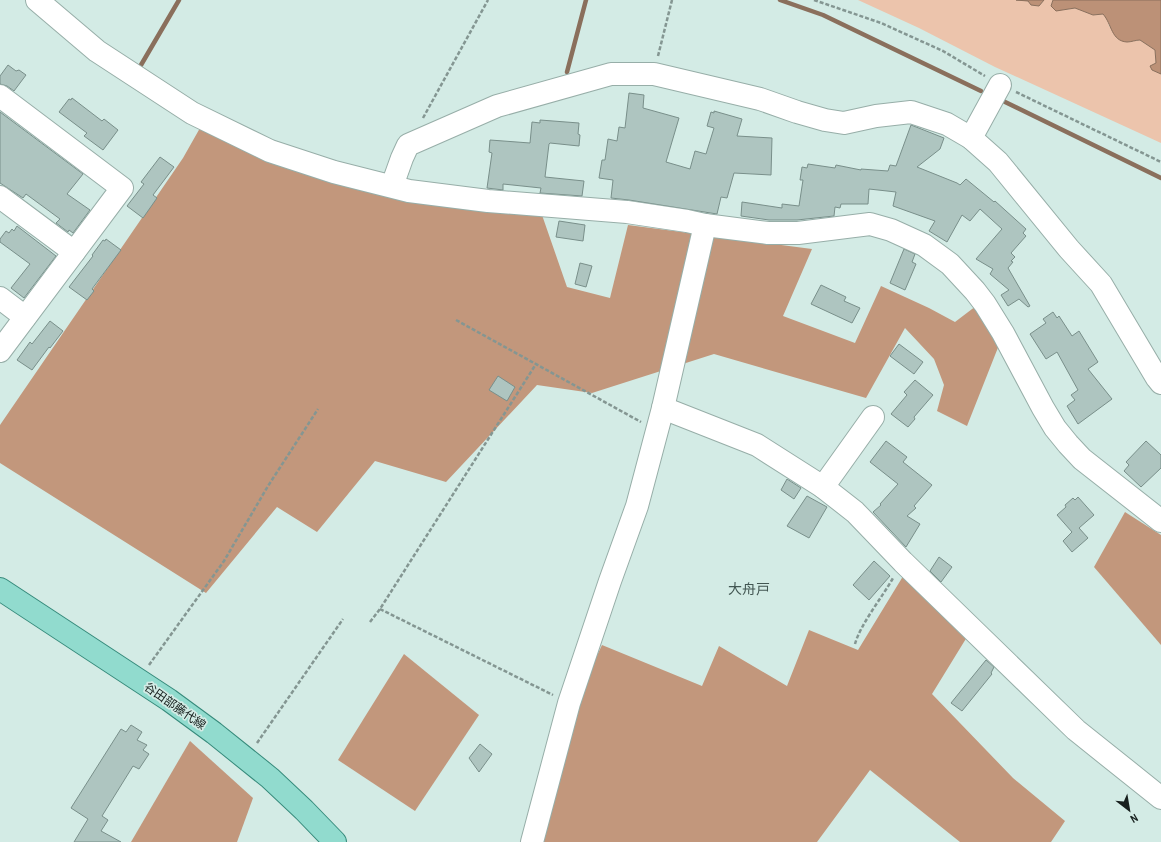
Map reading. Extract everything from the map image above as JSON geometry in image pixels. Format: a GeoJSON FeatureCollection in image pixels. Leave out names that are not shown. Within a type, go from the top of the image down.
{"type":"FeatureCollection","features":[{"type":"Feature","properties":{"kind":"main road","name":"谷田部藤代線"},"geometry":{"type":"LineString","coordinates":[[0,589],[169,700],[208,728],[281,788],[335,842]]}},
{"type":"Feature","properties":{"kind":"street"},"geometry":{"type":"LineString","coordinates":[[37,0],[97,51],[192,113],[270,151],[334,172],[409,191],[488,201],[627,212],[768,234],[798,233],[870,224],[891,230],[924,245],[950,264],[985,304],[1003,333],[1043,408],[1055,428],[1068,444],[1082,459],[1161,521]]}},
{"type":"Feature","properties":{"kind":"street"},"geometry":{"type":"LineString","coordinates":[[392,186],[408,145],[497,106],[611,74],[654,74],[760,98],[797,112],[826,120],[844,122],[876,116],[911,112],[947,124],[971,138],[998,162],[1069,249],[1101,284],[1161,383]]}},
{"type":"Feature","properties":{"kind":"street"},"geometry":{"type":"LineString","coordinates":[[971,138],[1000,84]]}},
{"type":"Feature","properties":{"kind":"street"},"geometry":{"type":"LineString","coordinates":[[0,96],[122,188],[0,351]]}},
{"type":"Feature","properties":{"kind":"street"},"geometry":{"type":"LineString","coordinates":[[0,196],[74,252]]}},
{"type":"Feature","properties":{"kind":"street"},"geometry":{"type":"LineString","coordinates":[[532,842],[569,703],[637,506],[663,408],[705,225]]}},
{"type":"Feature","properties":{"kind":"street"},"geometry":{"type":"LineString","coordinates":[[0,298],[25,317]]}},
{"type":"Feature","properties":{"kind":"street"},"geometry":{"type":"LineString","coordinates":[[663,408],[757,445],[823,487],[855,512],[903,562],[1076,730],[1161,798]]}},
{"type":"Feature","properties":{"kind":"street"},"geometry":{"type":"LineString","coordinates":[[823,487],[873,418]]}},
{"type":"Feature","properties":{"kind":"path"},"geometry":{"type":"LineString","coordinates":[[422,121],[488,0]]}},
{"type":"Feature","properties":{"kind":"path"},"geometry":{"type":"LineString","coordinates":[[654,74],[672,0]]}},
{"type":"Feature","properties":{"kind":"path"},"geometry":{"type":"LineString","coordinates":[[456,320],[657,430]]}},
{"type":"Feature","properties":{"kind":"path"},"geometry":{"type":"LineString","coordinates":[[370,622],[380,609],[536,364]]}},
{"type":"Feature","properties":{"kind":"path"},"geometry":{"type":"LineString","coordinates":[[140,681],[170,636],[224,561],[268,486],[318,409]]}},
{"type":"Feature","properties":{"kind":"path"},"geometry":{"type":"LineString","coordinates":[[855,644],[867,620],[903,562]]}},
{"type":"Feature","properties":{"kind":"path"},"geometry":{"type":"LineString","coordinates":[[380,609],[569,703]]}},
{"type":"Feature","properties":{"kind":"path"},"geometry":{"type":"LineString","coordinates":[[246,758],[343,619]]}},
{"type":"Feature","properties":{"kind":"shaded area"},"geometry":{"type":"Polygon","coordinates":[[[858,0],[1016,0],[1028,1],[1031,5],[1039,6],[1044,0],[1053,0],[1051,6],[1064,10],[1075,8],[1093,15],[1103,14],[1108,19],[1109,26],[1128,42],[1140,40],[1155,50],[1156,63],[1152,70],[1161,74],[1161,143],[995,67],[919,28],[858,0]]]}},
{"type":"Feature","properties":{"kind":"shaded area"},"geometry":{"type":"Polygon","coordinates":[[[1016,0],[1044,0],[1039,6],[1031,5],[1028,1],[1016,0]]]}},
{"type":"Feature","properties":{"kind":"shaded area"},"geometry":{"type":"Polygon","coordinates":[[[1053,0],[1161,0],[1161,74],[1152,70],[1150,66],[1156,63],[1155,50],[1140,40],[1127,42],[1118,39],[1103,14],[1093,15],[1075,8],[1056,11],[1051,6],[1053,0]]]}},
{"type":"Feature","properties":{"kind":"shaded area"},"geometry":{"type":"Polygon","coordinates":[[[200,128],[542,215],[567,287],[610,298],[628,225],[812,249],[783,316],[855,343],[881,286],[929,308],[955,322],[976,306],[999,345],[967,426],[937,411],[944,385],[934,359],[905,328],[866,398],[714,354],[592,393],[537,385],[446,482],[375,461],[317,532],[277,507],[206,593],[0,463],[0,425],[183,158],[200,128]]]}},
{"type":"Feature","properties":{"kind":"shaded area"},"geometry":{"type":"Polygon","coordinates":[[[1125,512],[1161,535],[1161,645],[1094,567],[1125,512]]]}},
{"type":"Feature","properties":{"kind":"shaded area"},"geometry":{"type":"Polygon","coordinates":[[[905,573],[967,637],[932,694],[1013,778],[1065,821],[1051,842],[960,842],[870,770],[817,842],[543,842],[575,702],[602,645],[702,686],[719,646],[787,686],[809,630],[858,650],[905,573]]]}},
{"type":"Feature","properties":{"kind":"shaded area"},"geometry":{"type":"Polygon","coordinates":[[[404,654],[479,715],[415,811],[338,760],[404,654]]]}},
{"type":"Feature","properties":{"kind":"shaded area"},"geometry":{"type":"Polygon","coordinates":[[[190,741],[253,798],[237,842],[131,842],[190,741]]]}},
{"type":"Feature","properties":{"kind":"building"},"geometry":{"type":"Polygon","coordinates":[[[8,65],[16,71],[19,70],[26,75],[14,91],[7,86],[0,84],[0,76],[8,65]]]}},
{"type":"Feature","properties":{"kind":"building"},"geometry":{"type":"Polygon","coordinates":[[[629,93],[644,95],[643,108],[679,118],[666,162],[690,169],[695,151],[706,154],[714,128],[707,126],[711,112],[714,113],[714,111],[742,119],[737,136],[772,138],[771,175],[734,173],[727,198],[721,197],[717,214],[611,198],[613,180],[599,178],[602,160],[605,160],[608,139],[617,141],[619,127],[625,128],[629,93]]]}},
{"type":"Feature","properties":{"kind":"building"},"geometry":{"type":"Polygon","coordinates":[[[72,98],[102,121],[104,119],[118,130],[103,150],[84,136],[87,133],[59,112],[69,99],[71,100],[72,98]]]}},
{"type":"Feature","properties":{"kind":"building"},"geometry":{"type":"Polygon","coordinates":[[[0,112],[83,174],[67,194],[90,210],[73,233],[69,230],[68,232],[56,223],[60,219],[26,194],[23,198],[0,183],[0,112]]]}},
{"type":"Feature","properties":{"kind":"building"},"geometry":{"type":"Polygon","coordinates":[[[540,120],[579,123],[579,146],[549,144],[545,177],[584,181],[582,196],[540,193],[541,188],[503,184],[503,190],[487,188],[492,153],[489,152],[490,140],[530,143],[532,122],[540,123],[540,120]]]}},
{"type":"Feature","properties":{"kind":"building"},"geometry":{"type":"Polygon","coordinates":[[[911,125],[944,138],[940,149],[917,167],[960,185],[966,179],[994,202],[995,201],[1026,229],[1023,233],[1026,236],[1011,253],[1015,257],[1011,261],[1013,262],[1008,268],[1030,306],[1028,307],[1019,299],[1008,306],[1001,295],[1009,290],[990,274],[993,269],[976,259],[1002,229],[980,209],[970,221],[962,215],[947,242],[929,231],[935,221],[893,206],[896,192],[869,189],[868,204],[841,204],[840,208],[835,207],[834,216],[797,220],[769,220],[741,216],[742,202],[782,208],[782,204],[799,206],[803,180],[800,180],[802,167],[807,168],[808,164],[835,168],[836,165],[861,170],[888,171],[890,165],[896,166],[911,125]]]}},
{"type":"Feature","properties":{"kind":"building"},"geometry":{"type":"Polygon","coordinates":[[[160,157],[174,167],[153,195],[157,198],[143,218],[127,206],[144,184],[141,182],[160,157]]]}},
{"type":"Feature","properties":{"kind":"building"},"geometry":{"type":"Polygon","coordinates":[[[559,221],[585,225],[583,241],[556,237],[559,221]]]}},
{"type":"Feature","properties":{"kind":"building"},"geometry":{"type":"Polygon","coordinates":[[[17,226],[56,256],[24,298],[11,288],[30,264],[0,242],[0,239],[6,231],[9,233],[12,229],[14,231],[17,226]]]}},
{"type":"Feature","properties":{"kind":"building"},"geometry":{"type":"Polygon","coordinates":[[[106,239],[121,250],[92,289],[94,291],[87,300],[69,287],[93,256],[92,255],[103,240],[105,241],[106,239]]]}},
{"type":"Feature","properties":{"kind":"building"},"geometry":{"type":"Polygon","coordinates":[[[904,249],[915,254],[912,262],[916,264],[905,290],[890,283],[904,249]]]}},
{"type":"Feature","properties":{"kind":"building"},"geometry":{"type":"Polygon","coordinates":[[[580,263],[592,266],[586,287],[575,284],[580,263]]]}},
{"type":"Feature","properties":{"kind":"building"},"geometry":{"type":"Polygon","coordinates":[[[821,285],[846,297],[844,301],[860,308],[852,323],[811,304],[821,285]]]}},
{"type":"Feature","properties":{"kind":"building"},"geometry":{"type":"Polygon","coordinates":[[[1053,312],[1057,318],[1059,316],[1072,336],[1079,331],[1098,362],[1088,369],[1112,399],[1078,424],[1067,406],[1075,400],[1071,395],[1078,390],[1057,352],[1046,359],[1030,334],[1046,323],[1043,319],[1053,312]]]}},
{"type":"Feature","properties":{"kind":"building"},"geometry":{"type":"Polygon","coordinates":[[[50,321],[63,331],[32,370],[17,360],[30,342],[32,344],[50,321]]]}},
{"type":"Feature","properties":{"kind":"building"},"geometry":{"type":"Polygon","coordinates":[[[899,344],[923,362],[914,374],[890,356],[899,344]]]}},
{"type":"Feature","properties":{"kind":"building"},"geometry":{"type":"Polygon","coordinates":[[[498,376],[515,387],[507,401],[489,390],[498,376]]]}},
{"type":"Feature","properties":{"kind":"building"},"geometry":{"type":"Polygon","coordinates":[[[915,380],[933,395],[914,417],[915,419],[908,427],[891,414],[907,395],[904,392],[915,380]]]}},
{"type":"Feature","properties":{"kind":"building"},"geometry":{"type":"Polygon","coordinates":[[[886,441],[907,457],[903,462],[932,485],[914,506],[916,508],[907,516],[920,524],[906,547],[873,512],[881,505],[880,504],[898,484],[870,462],[886,441]]]}},
{"type":"Feature","properties":{"kind":"building"},"geometry":{"type":"Polygon","coordinates":[[[1146,441],[1161,455],[1161,468],[1141,487],[1124,471],[1129,465],[1126,462],[1146,441]]]}},
{"type":"Feature","properties":{"kind":"building"},"geometry":{"type":"Polygon","coordinates":[[[787,479],[801,488],[794,499],[781,490],[787,479]]]}},
{"type":"Feature","properties":{"kind":"building"},"geometry":{"type":"Polygon","coordinates":[[[807,496],[827,507],[809,538],[787,526],[807,496]]]}},
{"type":"Feature","properties":{"kind":"building"},"geometry":{"type":"Polygon","coordinates":[[[1078,497],[1094,515],[1079,528],[1088,538],[1072,552],[1063,541],[1072,532],[1057,515],[1073,498],[1075,500],[1078,497]]]}},
{"type":"Feature","properties":{"kind":"building"},"geometry":{"type":"Polygon","coordinates":[[[939,557],[952,567],[941,582],[930,571],[939,557]]]}},
{"type":"Feature","properties":{"kind":"building"},"geometry":{"type":"Polygon","coordinates":[[[874,561],[890,576],[869,600],[853,585],[874,561]]]}},
{"type":"Feature","properties":{"kind":"building"},"geometry":{"type":"Polygon","coordinates":[[[986,660],[994,667],[991,673],[992,674],[962,711],[951,703],[986,660]]]}},
{"type":"Feature","properties":{"kind":"building"},"geometry":{"type":"Polygon","coordinates":[[[131,725],[142,732],[137,740],[147,745],[143,750],[149,754],[139,769],[133,766],[102,816],[108,820],[101,831],[121,842],[74,842],[88,819],[71,808],[121,729],[126,732],[131,725]]]}},
{"type":"Feature","properties":{"kind":"building"},"geometry":{"type":"Polygon","coordinates":[[[480,744],[492,754],[479,772],[469,758],[480,744]]]}},
{"type":"Feature","properties":{"kind":"waterway"},"geometry":{"type":"LineString","coordinates":[[141,65],[179,0]]}},
{"type":"Feature","properties":{"kind":"waterway"},"geometry":{"type":"LineString","coordinates":[[567,72],[586,0]]}},
{"type":"Feature","properties":{"kind":"waterway"},"geometry":{"type":"LineString","coordinates":[[780,0],[823,15],[981,91]]}},
{"type":"Feature","properties":{"kind":"waterway"},"geometry":{"type":"LineString","coordinates":[[1001,100],[1161,178]]}},
{"type":"Feature","properties":{"kind":"district","name":"大舟戸"},"geometry":{"type":"Point","coordinates":[749,589]}}]}
